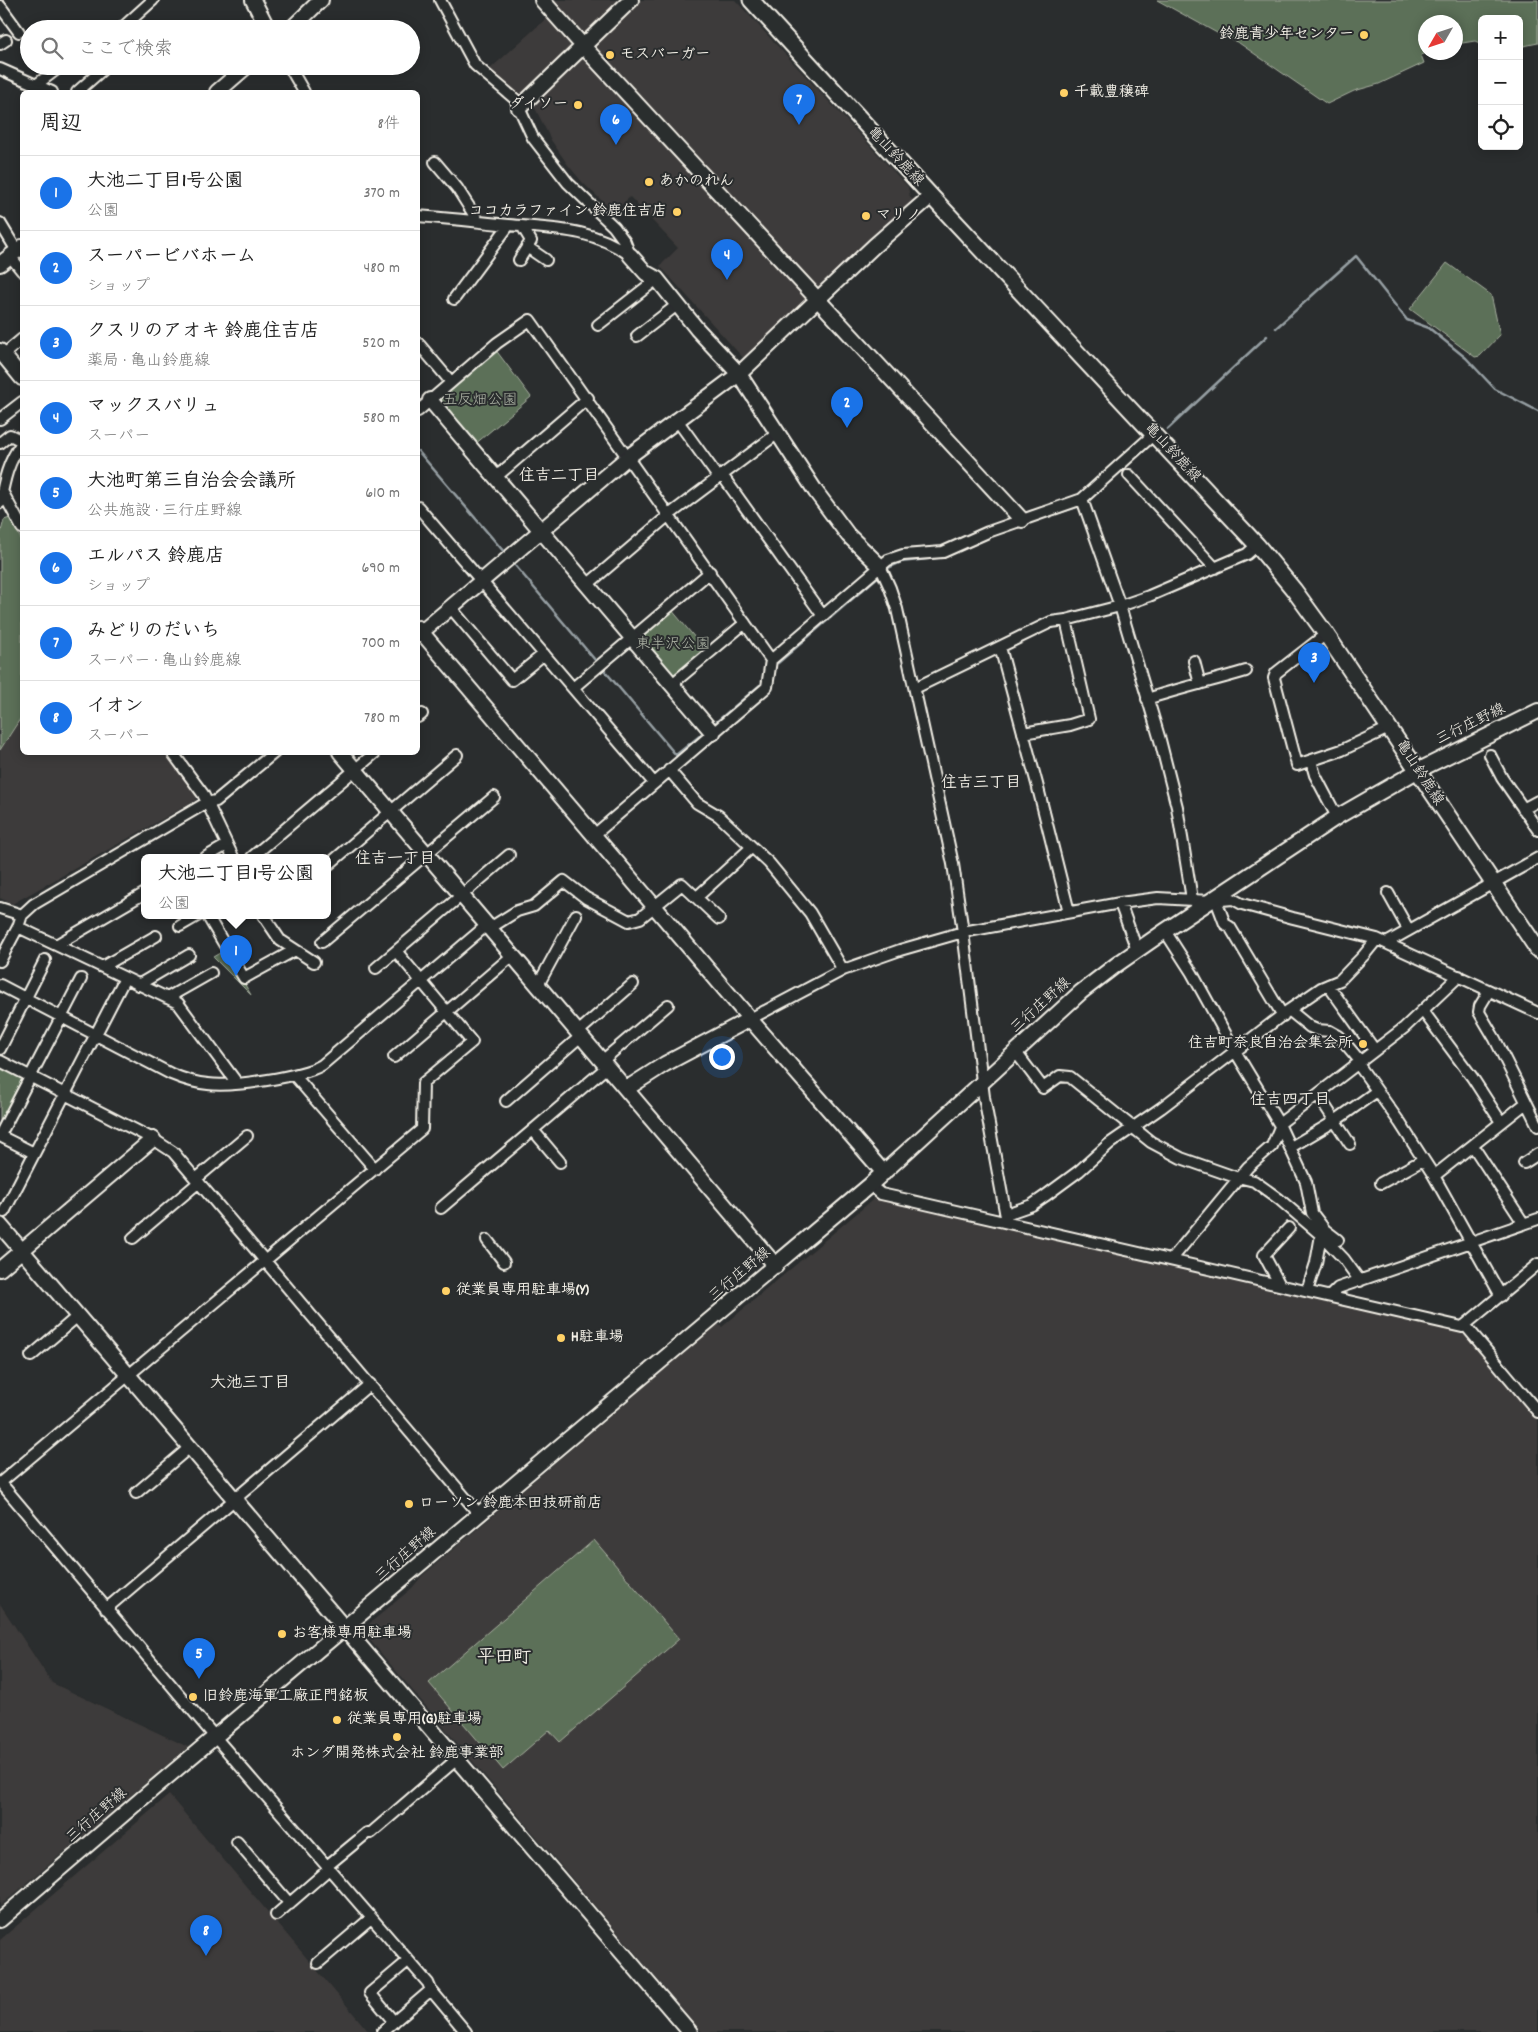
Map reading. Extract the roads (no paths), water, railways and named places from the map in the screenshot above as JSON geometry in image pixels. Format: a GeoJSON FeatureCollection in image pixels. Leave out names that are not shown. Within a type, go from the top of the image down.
{"type":"FeatureCollection","features":[{"type":"Feature","properties":{"kind":"main road","name":"亀山鈴鹿線"},"geometry":{"type":"LineString","coordinates":[[751,0],[1257,545],[1294,590],[1326,634],[1538,950]]}},
{"type":"Feature","properties":{"kind":"street"},"geometry":{"type":"LineString","coordinates":[[131,20],[153,0]]}},
{"type":"Feature","properties":{"kind":"street"},"geometry":{"type":"LineString","coordinates":[[253,0],[263,20]]}},
{"type":"Feature","properties":{"kind":"street"},"geometry":{"type":"LineString","coordinates":[[300,20],[321,0]]}},
{"type":"Feature","properties":{"kind":"street"},"geometry":{"type":"LineString","coordinates":[[440,0],[475,65],[515,99],[533,138],[568,183],[614,227],[625,242],[630,255]]}},
{"type":"Feature","properties":{"kind":"street"},"geometry":{"type":"LineString","coordinates":[[542,0],[1022,520]]}},
{"type":"Feature","properties":{"kind":"street"},"geometry":{"type":"LineString","coordinates":[[519,108],[632,0]]}},
{"type":"Feature","properties":{"kind":"street"},"geometry":{"type":"LineString","coordinates":[[0,6],[19,32]]}},
{"type":"Feature","properties":{"kind":"street"},"geometry":{"type":"LineString","coordinates":[[0,68],[47,90]]}},
{"type":"Feature","properties":{"kind":"street"},"geometry":{"type":"LineString","coordinates":[[36,85],[49,75]]}},
{"type":"Feature","properties":{"kind":"street"},"geometry":{"type":"LineString","coordinates":[[79,90],[96,75]]}},
{"type":"Feature","properties":{"kind":"street"},"geometry":{"type":"LineString","coordinates":[[219,90],[237,75]]}},
{"type":"Feature","properties":{"kind":"street"},"geometry":{"type":"LineString","coordinates":[[294,75],[303,90]]}},
{"type":"Feature","properties":{"kind":"street"},"geometry":{"type":"LineString","coordinates":[[435,162],[457,188],[478,221]]}},
{"type":"Feature","properties":{"kind":"street"},"geometry":{"type":"LineString","coordinates":[[420,630],[452,608],[628,457],[739,374],[874,246],[931,196]]}},
{"type":"Feature","properties":{"kind":"street"},"geometry":{"type":"LineString","coordinates":[[420,216],[582,233],[615,244],[630,255],[646,273],[656,279],[739,374],[816,492],[848,535],[880,566],[897,609],[953,864],[982,1083],[1006,1218]]}},
{"type":"Feature","properties":{"kind":"street"},"geometry":{"type":"LineString","coordinates":[[0,223],[12,254],[20,268]]}},
{"type":"Feature","properties":{"kind":"street"},"geometry":{"type":"LineString","coordinates":[[454,299],[509,225]]}},
{"type":"Feature","properties":{"kind":"street"},"geometry":{"type":"LineString","coordinates":[[519,260],[531,241],[522,226]]}},
{"type":"Feature","properties":{"kind":"street"},"geometry":{"type":"LineString","coordinates":[[526,248],[546,260]]}},
{"type":"Feature","properties":{"kind":"street"},"geometry":{"type":"LineString","coordinates":[[598,325],[656,279]]}},
{"type":"Feature","properties":{"kind":"street"},"geometry":{"type":"LineString","coordinates":[[637,336],[677,305]]}},
{"type":"Feature","properties":{"kind":"street"},"geometry":{"type":"LineString","coordinates":[[420,409],[497,343],[530,320],[588,398],[771,660],[768,687],[594,835]]}},
{"type":"Feature","properties":{"kind":"street"},"geometry":{"type":"LineString","coordinates":[[20,340],[2,353],[20,376]]}},
{"type":"Feature","properties":{"kind":"street"},"geometry":{"type":"LineString","coordinates":[[420,344],[451,382]]}},
{"type":"Feature","properties":{"kind":"street"},"geometry":{"type":"LineString","coordinates":[[496,477],[588,398]]}},
{"type":"Feature","properties":{"kind":"street"},"geometry":{"type":"LineString","coordinates":[[430,400],[713,732]]}},
{"type":"Feature","properties":{"kind":"street"},"geometry":{"type":"LineString","coordinates":[[0,419],[20,404]]}},
{"type":"Feature","properties":{"kind":"street"},"geometry":{"type":"LineString","coordinates":[[677,420],[823,616]]}},
{"type":"Feature","properties":{"kind":"street"},"geometry":{"type":"LineString","coordinates":[[587,585],[669,515],[778,433]]}},
{"type":"Feature","properties":{"kind":"street"},"geometry":{"type":"LineString","coordinates":[[771,660],[888,560],[903,556],[943,552],[988,532],[1082,499],[1154,434]]}},
{"type":"Feature","properties":{"kind":"street"},"geometry":{"type":"LineString","coordinates":[[0,443],[10,435],[20,441]]}},
{"type":"Feature","properties":{"kind":"street"},"geometry":{"type":"LineString","coordinates":[[0,503],[6,472],[20,445]]}},
{"type":"Feature","properties":{"kind":"street"},"geometry":{"type":"LineString","coordinates":[[1129,475],[1214,568]]}},
{"type":"Feature","properties":{"kind":"street"},"geometry":{"type":"LineString","coordinates":[[2,491],[20,524]]}},
{"type":"Feature","properties":{"kind":"street"},"geometry":{"type":"LineString","coordinates":[[1082,499],[1120,606],[1177,807],[1192,899]]}},
{"type":"Feature","properties":{"kind":"street"},"geometry":{"type":"LineString","coordinates":[[420,509],[654,783]]}},
{"type":"Feature","properties":{"kind":"street"},"geometry":{"type":"LineString","coordinates":[[915,688],[1051,622],[1120,606],[1149,596],[1246,554],[1257,545]]}},
{"type":"Feature","properties":{"kind":"street"},"geometry":{"type":"LineString","coordinates":[[573,688],[710,572]]}},
{"type":"Feature","properties":{"kind":"street"},"geometry":{"type":"LineString","coordinates":[[452,608],[512,680],[544,654]]}},
{"type":"Feature","properties":{"kind":"street"},"geometry":{"type":"LineString","coordinates":[[1024,733],[1070,725],[1089,719],[1066,620]]}},
{"type":"Feature","properties":{"kind":"street"},"geometry":{"type":"LineString","coordinates":[[672,685],[745,623]]}},
{"type":"Feature","properties":{"kind":"street"},"geometry":{"type":"LineString","coordinates":[[420,632],[884,1173]]}},
{"type":"Feature","properties":{"kind":"street"},"geometry":{"type":"LineString","coordinates":[[1326,634],[1276,673],[1274,678],[1297,765],[1350,747],[1389,728]]}},
{"type":"Feature","properties":{"kind":"street"},"geometry":{"type":"LineString","coordinates":[[1000,647],[1024,733],[1069,912]]}},
{"type":"Feature","properties":{"kind":"street"},"geometry":{"type":"LineString","coordinates":[[1194,661],[1200,684]]}},
{"type":"Feature","properties":{"kind":"street"},"geometry":{"type":"LineString","coordinates":[[1147,699],[1183,686],[1200,684],[1246,671]]}},
{"type":"Feature","properties":{"kind":"street","name":"三行庄野線"},"geometry":{"type":"LineString","coordinates":[[0,1920],[479,1514],[776,1266],[884,1173],[1080,992],[1137,950],[1337,817],[1417,771],[1538,711]]}},
{"type":"Feature","properties":{"kind":"street"},"geometry":{"type":"LineString","coordinates":[[174,755],[203,794],[232,854]]}},
{"type":"Feature","properties":{"kind":"street"},"geometry":{"type":"LineString","coordinates":[[0,961],[18,927],[22,915],[34,904],[206,803],[216,801],[271,755]]}},
{"type":"Feature","properties":{"kind":"street"},"geometry":{"type":"LineString","coordinates":[[342,755],[776,1266]]}},
{"type":"Feature","properties":{"kind":"street"},"geometry":{"type":"LineString","coordinates":[[256,854],[372,755]]}},
{"type":"Feature","properties":{"kind":"street"},"geometry":{"type":"LineString","coordinates":[[331,863],[457,755]]}},
{"type":"Feature","properties":{"kind":"street"},"geometry":{"type":"LineString","coordinates":[[1490,755],[1502,778],[1538,830]]}},
{"type":"Feature","properties":{"kind":"street"},"geometry":{"type":"LineString","coordinates":[[1311,761],[1315,775],[1337,817]]}},
{"type":"Feature","properties":{"kind":"street"},"geometry":{"type":"LineString","coordinates":[[669,770],[697,803],[719,816],[769,863],[810,913],[843,970]]}},
{"type":"Feature","properties":{"kind":"street"},"geometry":{"type":"LineString","coordinates":[[322,942],[494,797]]}},
{"type":"Feature","properties":{"kind":"street"},"geometry":{"type":"LineString","coordinates":[[1524,809],[1538,801]]}},
{"type":"Feature","properties":{"kind":"street"},"geometry":{"type":"LineString","coordinates":[[211,854],[227,845]]}},
{"type":"Feature","properties":{"kind":"street"},"geometry":{"type":"LineString","coordinates":[[697,897],[752,847]]}},
{"type":"Feature","properties":{"kind":"street"},"geometry":{"type":"LineString","coordinates":[[376,968],[509,855]]}},
{"type":"Feature","properties":{"kind":"street"},"geometry":{"type":"LineString","coordinates":[[1388,942],[1538,858]]}},
{"type":"Feature","properties":{"kind":"street"},"geometry":{"type":"LineString","coordinates":[[0,984],[188,1080],[209,1084],[237,1083],[303,1074],[322,1065],[489,926],[534,906],[564,882],[586,898],[629,921],[640,918],[682,884],[718,919]]}},
{"type":"Feature","properties":{"kind":"street"},"geometry":{"type":"LineString","coordinates":[[1388,893],[1408,930]]}},
{"type":"Feature","properties":{"kind":"street"},"geometry":{"type":"LineString","coordinates":[[56,945],[141,895]]}},
{"type":"Feature","properties":{"kind":"street"},"geometry":{"type":"LineString","coordinates":[[626,1089],[665,1064],[843,970],[900,950],[963,932],[1120,903],[1158,898],[1233,899],[1242,904],[1388,942],[1538,1013]]}},
{"type":"Feature","properties":{"kind":"street"},"geometry":{"type":"LineString","coordinates":[[1213,900],[1225,924],[1230,927],[1286,1013],[1310,1027],[1330,1031],[1339,1036],[1359,1062],[1434,1176],[1501,1296]]}},
{"type":"Feature","properties":{"kind":"street"},"geometry":{"type":"LineString","coordinates":[[1120,903],[1137,950]]}},
{"type":"Feature","properties":{"kind":"street"},"geometry":{"type":"LineString","coordinates":[[0,908],[22,915]]}},
{"type":"Feature","properties":{"kind":"street"},"geometry":{"type":"LineString","coordinates":[[538,985],[576,915]]}},
{"type":"Feature","properties":{"kind":"street"},"geometry":{"type":"LineString","coordinates":[[180,926],[192,919]]}},
{"type":"Feature","properties":{"kind":"street"},"geometry":{"type":"LineString","coordinates":[[209,919],[244,978],[295,950]]}},
{"type":"Feature","properties":{"kind":"street"},"geometry":{"type":"LineString","coordinates":[[266,919],[280,940],[314,962]]}},
{"type":"Feature","properties":{"kind":"street"},"geometry":{"type":"LineString","coordinates":[[18,927],[178,1004],[237,1083]]}},
{"type":"Feature","properties":{"kind":"street"},"geometry":{"type":"LineString","coordinates":[[1165,931],[1192,973],[1235,1051],[1280,1125],[1306,1182],[1312,1213],[1323,1232],[1360,1281]]}},
{"type":"Feature","properties":{"kind":"street"},"geometry":{"type":"LineString","coordinates":[[102,967],[156,936]]}},
{"type":"Feature","properties":{"kind":"street"},"geometry":{"type":"LineString","coordinates":[[1006,1218],[1045,1196],[1133,1126],[1161,1108],[1286,1013],[1328,985],[1340,980],[1377,939]]}},
{"type":"Feature","properties":{"kind":"street"},"geometry":{"type":"LineString","coordinates":[[396,951],[472,1042],[423,1083],[422,1129],[0,1483],[215,1737],[428,1983],[431,1990],[466,2032]]}},
{"type":"Feature","properties":{"kind":"street"},"geometry":{"type":"LineString","coordinates":[[138,984],[189,955]]}},
{"type":"Feature","properties":{"kind":"street"},"geometry":{"type":"LineString","coordinates":[[394,1057],[513,955]]}},
{"type":"Feature","properties":{"kind":"street"},"geometry":{"type":"LineString","coordinates":[[0,1049],[45,960]]}},
{"type":"Feature","properties":{"kind":"street"},"geometry":{"type":"LineString","coordinates":[[167,998],[211,973]]}},
{"type":"Feature","properties":{"kind":"street"},"geometry":{"type":"LineString","coordinates":[[1171,1260],[1238,1178],[1272,1146],[1280,1125],[1424,1011],[1459,976]]}},
{"type":"Feature","properties":{"kind":"street"},"geometry":{"type":"LineString","coordinates":[[124,978],[2,1218],[22,1250],[690,2032]]}},
{"type":"Feature","properties":{"kind":"street"},"geometry":{"type":"LineString","coordinates":[[34,1153],[0,1135],[81,979]]}},
{"type":"Feature","properties":{"kind":"street"},"geometry":{"type":"LineString","coordinates":[[506,1101],[633,984]]}},
{"type":"Feature","properties":{"kind":"street"},"geometry":{"type":"LineString","coordinates":[[1328,985],[1374,1049]]}},
{"type":"Feature","properties":{"kind":"street"},"geometry":{"type":"LineString","coordinates":[[1489,991],[1480,1006],[1479,1012],[1495,1039],[1537,1124]]}},
{"type":"Feature","properties":{"kind":"street"},"geometry":{"type":"LineString","coordinates":[[441,1208],[533,1130],[668,1005]]}},
{"type":"Feature","properties":{"kind":"street"},"geometry":{"type":"LineString","coordinates":[[1424,1011],[1472,1077],[1501,1122]]}},
{"type":"Feature","properties":{"kind":"street"},"geometry":{"type":"LineString","coordinates":[[1015,1052],[1043,1088],[1060,1076],[1070,1077],[1152,1142],[1181,1158],[1238,1178],[1254,1181],[1323,1232],[1338,1240]]}},
{"type":"Feature","properties":{"kind":"street"},"geometry":{"type":"LineString","coordinates":[[0,1061],[153,1139],[174,1152],[479,1514]]}},
{"type":"Feature","properties":{"kind":"street"},"geometry":{"type":"LineString","coordinates":[[294,1075],[375,1169]]}},
{"type":"Feature","properties":{"kind":"street"},"geometry":{"type":"LineString","coordinates":[[1290,1147],[1335,1121],[1377,1091]]}},
{"type":"Feature","properties":{"kind":"street"},"geometry":{"type":"LineString","coordinates":[[1318,1095],[1350,1144]]}},
{"type":"Feature","properties":{"kind":"street"},"geometry":{"type":"LineString","coordinates":[[1434,1176],[1526,1103]]}},
{"type":"Feature","properties":{"kind":"street"},"geometry":{"type":"LineString","coordinates":[[533,1130],[560,1162]]}},
{"type":"Feature","properties":{"kind":"street"},"geometry":{"type":"LineString","coordinates":[[132,1238],[246,1136]]}},
{"type":"Feature","properties":{"kind":"street"},"geometry":{"type":"LineString","coordinates":[[0,1269],[153,1139]]}},
{"type":"Feature","properties":{"kind":"street"},"geometry":{"type":"LineString","coordinates":[[1473,1146],[1524,1224]]}},
{"type":"Feature","properties":{"kind":"street"},"geometry":{"type":"LineString","coordinates":[[1524,1163],[1538,1154]]}},
{"type":"Feature","properties":{"kind":"street"},"geometry":{"type":"LineString","coordinates":[[1381,1183],[1423,1160]]}},
{"type":"Feature","properties":{"kind":"street"},"geometry":{"type":"LineString","coordinates":[[870,1185],[881,1194],[1006,1218],[1171,1260],[1462,1327],[1538,1264]]}},
{"type":"Feature","properties":{"kind":"street"},"geometry":{"type":"LineString","coordinates":[[1330,1296],[1338,1288],[1538,1219]]}},
{"type":"Feature","properties":{"kind":"street"},"geometry":{"type":"LineString","coordinates":[[1280,1285],[1264,1255],[1289,1228]]}},
{"type":"Feature","properties":{"kind":"street"},"geometry":{"type":"LineString","coordinates":[[1307,1291],[1316,1264],[1323,1232]]}},
{"type":"Feature","properties":{"kind":"street"},"geometry":{"type":"LineString","coordinates":[[487,1240],[504,1262]]}},
{"type":"Feature","properties":{"kind":"street"},"geometry":{"type":"LineString","coordinates":[[31,1356],[79,1315]]}},
{"type":"Feature","properties":{"kind":"street"},"geometry":{"type":"LineString","coordinates":[[1465,1325],[1538,1412]]}},
{"type":"Feature","properties":{"kind":"street"},"geometry":{"type":"LineString","coordinates":[[106,1609],[370,1384]]}},
{"type":"Feature","properties":{"kind":"street"},"geometry":{"type":"LineString","coordinates":[[136,1493],[190,1447]]}},
{"type":"Feature","properties":{"kind":"street"},"geometry":{"type":"LineString","coordinates":[[276,1915],[367,1833],[371,1833],[457,1759]]}},
{"type":"Feature","properties":{"kind":"street"},"geometry":{"type":"LineString","coordinates":[[237,1842],[290,1904]]}},
{"type":"Feature","properties":{"kind":"street"},"geometry":{"type":"LineString","coordinates":[[318,1963],[371,1918]]}},
{"type":"Feature","properties":{"kind":"street"},"geometry":{"type":"LineString","coordinates":[[394,2022],[370,1993],[408,1961]]}},
{"type":"Feature","properties":{"kind":"street"},"geometry":{"type":"LineString","coordinates":[[382,2032],[431,1990]]}},
{"type":"Feature","properties":{"kind":"waterway"},"geometry":{"type":"LineString","coordinates":[[1276,328],[1356,256],[1407,320],[1429,328],[1466,358],[1495,389],[1538,411]]}},
{"type":"Feature","properties":{"kind":"waterway"},"geometry":{"type":"LineString","coordinates":[[1168,429],[1267,336]]}},
{"type":"Feature","properties":{"kind":"waterway"},"geometry":{"type":"LineString","coordinates":[[1087,501],[1149,445]]}},
{"type":"Feature","properties":{"kind":"waterway"},"geometry":{"type":"LineString","coordinates":[[420,453],[505,553]]}},
{"type":"Feature","properties":{"kind":"waterway"},"geometry":{"type":"LineString","coordinates":[[1025,524],[1080,506]]}},
{"type":"Feature","properties":{"kind":"waterway"},"geometry":{"type":"LineString","coordinates":[[888,568],[901,562],[945,557],[996,534]]}},
{"type":"Feature","properties":{"kind":"waterway"},"geometry":{"type":"LineString","coordinates":[[514,564],[595,660]]}},
{"type":"Feature","properties":{"kind":"waterway"},"geometry":{"type":"LineString","coordinates":[[778,663],[880,575]]}},
{"type":"Feature","properties":{"kind":"waterway"},"geometry":{"type":"LineString","coordinates":[[605,671],[676,755],[702,734]]}},
{"type":"Feature","properties":{"kind":"waterway"},"geometry":{"type":"LineString","coordinates":[[715,723],[760,685]]}},
{"type":"Feature","properties":{"kind":"place","name":"鈴鹿青少年センター"},"geometry":{"type":"Point","coordinates":[1364,35]}},
{"type":"Feature","properties":{"kind":"place","name":"モスバーガー"},"geometry":{"type":"Point","coordinates":[610,55]}},
{"type":"Feature","properties":{"kind":"place","name":"千載豊穣碑"},"geometry":{"type":"Point","coordinates":[1064,93]}},
{"type":"Feature","properties":{"kind":"place","name":"ダイソー"},"geometry":{"type":"Point","coordinates":[578,105]}},
{"type":"Feature","properties":{"kind":"place","name":"みどりのだいち"},"geometry":{"type":"Point","coordinates":[799,125]}},
{"type":"Feature","properties":{"kind":"place","name":"エルパス 鈴鹿店"},"geometry":{"type":"Point","coordinates":[616,145]}},
{"type":"Feature","properties":{"kind":"place","name":"あかのれん"},"geometry":{"type":"Point","coordinates":[649,182]}},
{"type":"Feature","properties":{"kind":"place","name":"ココカラファイン 鈴鹿住吉店"},"geometry":{"type":"Point","coordinates":[677,212]}},
{"type":"Feature","properties":{"kind":"place","name":"マリノ"},"geometry":{"type":"Point","coordinates":[866,216]}},
{"type":"Feature","properties":{"kind":"place","name":"マックスバリュ"},"geometry":{"type":"Point","coordinates":[727,280]}},
{"type":"Feature","properties":{"kind":"place","name":"スーパービバホーム"},"geometry":{"type":"Point","coordinates":[847,428]}},
{"type":"Feature","properties":{"kind":"place","name":"クスリのアオキ 鈴鹿住吉店"},"geometry":{"type":"Point","coordinates":[1314,683]}},
{"type":"Feature","properties":{"kind":"place","name":"大池二丁目1号公園"},"geometry":{"type":"Point","coordinates":[236,976]}},
{"type":"Feature","properties":{"kind":"place","name":"住吉町奈良自治会集会所"},"geometry":{"type":"Point","coordinates":[1363,1044]}},
{"type":"Feature","properties":{"kind":"place","name":"従業員専用駐車場(Y)"},"geometry":{"type":"Point","coordinates":[446,1291]}},
{"type":"Feature","properties":{"kind":"place","name":"H駐車場"},"geometry":{"type":"Point","coordinates":[561,1338]}},
{"type":"Feature","properties":{"kind":"place","name":"ローソン 鈴鹿本田技研前店"},"geometry":{"type":"Point","coordinates":[409,1504]}},
{"type":"Feature","properties":{"kind":"place","name":"お客様専用駐車場"},"geometry":{"type":"Point","coordinates":[282,1634]}},
{"type":"Feature","properties":{"kind":"place","name":"大池町第三自治会会議所"},"geometry":{"type":"Point","coordinates":[199,1679]}},
{"type":"Feature","properties":{"kind":"place","name":"旧鈴鹿海軍工廠正門銘板"},"geometry":{"type":"Point","coordinates":[193,1697]}},
{"type":"Feature","properties":{"kind":"place","name":"従業員専用(G)駐車場"},"geometry":{"type":"Point","coordinates":[337,1720]}},
{"type":"Feature","properties":{"kind":"place","name":"ホンダ開発株式会社 鈴鹿事業部"},"geometry":{"type":"Point","coordinates":[397,1737]}},
{"type":"Feature","properties":{"kind":"place","name":"イオン"},"geometry":{"type":"Point","coordinates":[206,1956]}},
{"type":"Feature","properties":{"kind":"district","name":"住吉二丁目"},"geometry":{"type":"Point","coordinates":[559,476]}},
{"type":"Feature","properties":{"kind":"district","name":"住吉三丁目"},"geometry":{"type":"Point","coordinates":[981,783]}},
{"type":"Feature","properties":{"kind":"district","name":"住吉一丁目"},"geometry":{"type":"Point","coordinates":[395,859]}},
{"type":"Feature","properties":{"kind":"district","name":"住吉四丁目"},"geometry":{"type":"Point","coordinates":[1290,1100]}},
{"type":"Feature","properties":{"kind":"district","name":"大池三丁目"},"geometry":{"type":"Point","coordinates":[250,1383]}},
{"type":"Feature","properties":{"kind":"district","name":"平田町"},"geometry":{"type":"Point","coordinates":[504,1658]}},
{"type":"Feature","properties":{"kind":"park label","name":"五反畑公園"},"geometry":{"type":"Point","coordinates":[480,401]}},
{"type":"Feature","properties":{"kind":"park label","name":"東半沢公園"},"geometry":{"type":"Point","coordinates":[673,645]}}]}
